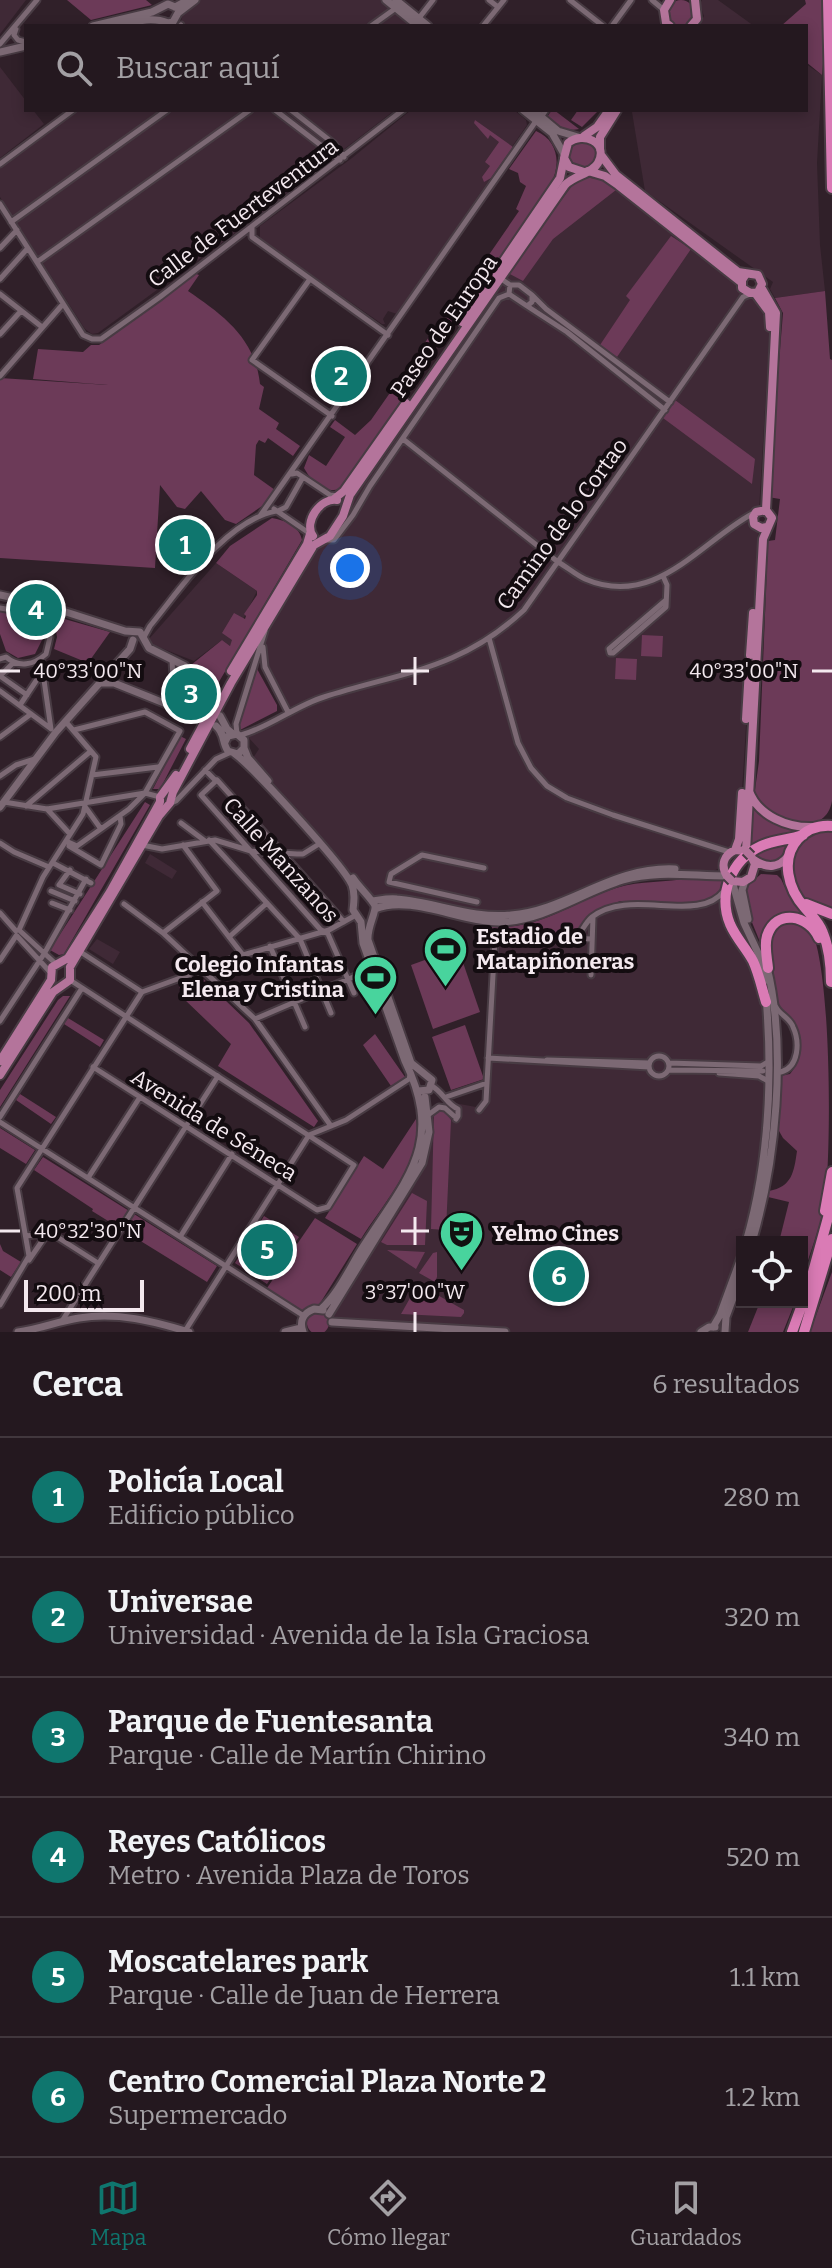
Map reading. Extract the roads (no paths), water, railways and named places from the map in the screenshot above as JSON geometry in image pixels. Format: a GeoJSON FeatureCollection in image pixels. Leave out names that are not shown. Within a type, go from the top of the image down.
{"type":"FeatureCollection","features":[{"type":"Feature","properties":{"kind":"highway"},"geometry":{"type":"LineString","coordinates":[[828,0],[832,188]]}},
{"type":"Feature","properties":{"kind":"highway"},"geometry":{"type":"LineString","coordinates":[[766,1002],[754,965],[727,915],[728,882],[734,869],[751,851],[765,844],[803,835],[817,827],[832,826]]}},
{"type":"Feature","properties":{"kind":"highway"},"geometry":{"type":"LineString","coordinates":[[803,835],[790,854],[789,880],[823,932],[832,985]]}},
{"type":"Feature","properties":{"kind":"highway"},"geometry":{"type":"LineString","coordinates":[[799,898],[812,908],[832,914]]}},
{"type":"Feature","properties":{"kind":"highway"},"geometry":{"type":"LineString","coordinates":[[768,968],[766,944],[770,929],[785,918],[801,919],[818,934],[832,985]]}},
{"type":"Feature","properties":{"kind":"highway"},"geometry":{"type":"LineString","coordinates":[[822,1261],[832,1172]]}},
{"type":"Feature","properties":{"kind":"highway"},"geometry":{"type":"LineString","coordinates":[[804,1332],[822,1261],[832,1203]]}},
{"type":"Feature","properties":{"kind":"highway"},"geometry":{"type":"LineString","coordinates":[[792,1332],[832,1239]]}},
{"type":"Feature","properties":{"kind":"highway"},"geometry":{"type":"LineString","coordinates":[[822,1261],[832,1250]]}},
{"type":"Feature","properties":{"kind":"main road"},"geometry":{"type":"LineString","coordinates":[[667,24],[664,10],[670,0]]}},
{"type":"Feature","properties":{"kind":"main road"},"geometry":{"type":"LineString","coordinates":[[693,24],[697,19],[694,2]]}},
{"type":"Feature","properties":{"kind":"main road"},"geometry":{"type":"LineString","coordinates":[[608,112],[597,127],[568,143],[564,156],[574,170],[605,176],[618,185],[749,288],[776,313],[758,517],[739,839],[728,857],[728,882],[745,881],[754,872],[772,870],[789,880]]}},
{"type":"Feature","properties":{"kind":"main road"},"geometry":{"type":"LineString","coordinates":[[586,172],[597,165],[600,137],[616,112]]}},
{"type":"Feature","properties":{"kind":"main road"},"geometry":{"type":"LineString","coordinates":[[581,137],[594,141],[616,175],[738,272],[749,288]]}},
{"type":"Feature","properties":{"kind":"main road","name":"Paseo de Europa"},"geometry":{"type":"LineString","coordinates":[[310,533],[310,522],[323,502],[333,497],[372,451],[527,228],[560,178],[564,156]]}},
{"type":"Feature","properties":{"kind":"main road","name":"Paseo de Europa"},"geometry":{"type":"LineString","coordinates":[[322,540],[330,536],[347,513],[350,495],[565,185],[586,172]]}},
{"type":"Feature","properties":{"kind":"main road"},"geometry":{"type":"LineString","coordinates":[[333,497],[347,513]]}},
{"type":"Feature","properties":{"kind":"main road"},"geometry":{"type":"LineString","coordinates":[[754,872],[750,856],[748,786],[763,539],[772,518],[758,517]]}},
{"type":"Feature","properties":{"kind":"main road"},"geometry":{"type":"LineString","coordinates":[[758,517],[761,528],[767,527]]}},
{"type":"Feature","properties":{"kind":"main road"},"geometry":{"type":"LineString","coordinates":[[0,1075],[63,964],[165,800],[271,612],[314,545],[322,540],[310,533],[307,544],[266,609],[165,800],[142,845],[79,951],[63,964]]}},
{"type":"Feature","properties":{"kind":"main road"},"geometry":{"type":"LineString","coordinates":[[748,786],[755,802],[773,818],[793,826],[817,827]]}},
{"type":"Feature","properties":{"kind":"main road"},"geometry":{"type":"LineString","coordinates":[[728,857],[750,856],[760,864],[777,866],[790,854]]}},
{"type":"Feature","properties":{"kind":"main road"},"geometry":{"type":"LineString","coordinates":[[54,979],[70,980],[63,964]]}},
{"type":"Feature","properties":{"kind":"main road"},"geometry":{"type":"LineString","coordinates":[[0,1061],[54,979]]}},
{"type":"Feature","properties":{"kind":"street"},"geometry":{"type":"LineString","coordinates":[[0,48],[37,0]]}},
{"type":"Feature","properties":{"kind":"street"},"geometry":{"type":"LineString","coordinates":[[179,19],[188,0]]}},
{"type":"Feature","properties":{"kind":"street"},"geometry":{"type":"LineString","coordinates":[[139,24],[173,22],[195,0]]}},
{"type":"Feature","properties":{"kind":"street"},"geometry":{"type":"LineString","coordinates":[[386,0],[418,22],[433,0]]}},
{"type":"Feature","properties":{"kind":"street"},"geometry":{"type":"LineString","coordinates":[[489,0],[498,7]]}},
{"type":"Feature","properties":{"kind":"street"},"geometry":{"type":"LineString","coordinates":[[485,24],[504,0]]}},
{"type":"Feature","properties":{"kind":"street"},"geometry":{"type":"LineString","coordinates":[[570,0],[600,24]]}},
{"type":"Feature","properties":{"kind":"street"},"geometry":{"type":"LineString","coordinates":[[579,7],[584,0]]}},
{"type":"Feature","properties":{"kind":"street"},"geometry":{"type":"LineString","coordinates":[[613,24],[631,0]]}},
{"type":"Feature","properties":{"kind":"street"},"geometry":{"type":"LineString","coordinates":[[652,0],[664,10]]}},
{"type":"Feature","properties":{"kind":"street"},"geometry":{"type":"LineString","coordinates":[[100,24],[168,4],[179,19]]}},
{"type":"Feature","properties":{"kind":"street"},"geometry":{"type":"LineString","coordinates":[[373,24],[396,4]]}},
{"type":"Feature","properties":{"kind":"street"},"geometry":{"type":"LineString","coordinates":[[160,8],[163,22]]}},
{"type":"Feature","properties":{"kind":"street"},"geometry":{"type":"LineString","coordinates":[[18,24],[14,35],[24,42]]}},
{"type":"Feature","properties":{"kind":"street"},"geometry":{"type":"LineString","coordinates":[[0,48],[24,43]]}},
{"type":"Feature","properties":{"kind":"street"},"geometry":{"type":"LineString","coordinates":[[0,164],[70,112]]}},
{"type":"Feature","properties":{"kind":"street"},"geometry":{"type":"LineString","coordinates":[[11,222],[164,112]]}},
{"type":"Feature","properties":{"kind":"street"},"geometry":{"type":"LineString","coordinates":[[37,262],[247,112]]}},
{"type":"Feature","properties":{"kind":"street"},"geometry":{"type":"LineString","coordinates":[[277,112],[327,152],[342,158]]}},
{"type":"Feature","properties":{"kind":"street"},"geometry":{"type":"LineString","coordinates":[[294,112],[333,143],[342,158]]}},
{"type":"Feature","properties":{"kind":"street","name":"Calle de Fuerteventura"},"geometry":{"type":"LineString","coordinates":[[63,304],[83,335],[101,339],[400,112]]}},
{"type":"Feature","properties":{"kind":"street"},"geometry":{"type":"LineString","coordinates":[[541,116],[558,131],[581,137]]}},
{"type":"Feature","properties":{"kind":"street"},"geometry":{"type":"LineString","coordinates":[[541,116],[564,156]]}},
{"type":"Feature","properties":{"kind":"street"},"geometry":{"type":"LineString","coordinates":[[260,516],[541,116]]}},
{"type":"Feature","properties":{"kind":"street"},"geometry":{"type":"LineString","coordinates":[[327,152],[334,147],[333,143]]}},
{"type":"Feature","properties":{"kind":"street"},"geometry":{"type":"LineString","coordinates":[[0,204],[63,304],[0,376]]}},
{"type":"Feature","properties":{"kind":"street"},"geometry":{"type":"LineString","coordinates":[[252,227],[252,237],[388,335]]}},
{"type":"Feature","properties":{"kind":"street"},"geometry":{"type":"LineString","coordinates":[[0,248],[17,230]]}},
{"type":"Feature","properties":{"kind":"street"},"geometry":{"type":"LineString","coordinates":[[0,279],[28,248]]}},
{"type":"Feature","properties":{"kind":"street"},"geometry":{"type":"LineString","coordinates":[[499,278],[510,285]]}},
{"type":"Feature","properties":{"kind":"street"},"geometry":{"type":"LineString","coordinates":[[310,279],[252,360],[332,416]]}},
{"type":"Feature","properties":{"kind":"street"},"geometry":{"type":"LineString","coordinates":[[510,285],[516,283],[532,295],[665,410]]}},
{"type":"Feature","properties":{"kind":"street"},"geometry":{"type":"LineString","coordinates":[[509,294],[510,285]]}},
{"type":"Feature","properties":{"kind":"street","name":"Camino de lo Cortao"},"geometry":{"type":"LineString","coordinates":[[244,746],[258,729],[322,697],[448,661],[489,638],[524,610],[749,288]]}},
{"type":"Feature","properties":{"kind":"street"},"geometry":{"type":"LineString","coordinates":[[0,294],[42,327]]}},
{"type":"Feature","properties":{"kind":"street"},"geometry":{"type":"LineString","coordinates":[[509,294],[670,402]]}},
{"type":"Feature","properties":{"kind":"street"},"geometry":{"type":"LineString","coordinates":[[347,513],[403,439],[499,298],[509,294]]}},
{"type":"Feature","properties":{"kind":"street"},"geometry":{"type":"LineString","coordinates":[[527,306],[532,302],[532,295]]}},
{"type":"Feature","properties":{"kind":"street"},"geometry":{"type":"LineString","coordinates":[[0,334],[21,311]]}},
{"type":"Feature","properties":{"kind":"street"},"geometry":{"type":"LineString","coordinates":[[403,439],[558,562],[584,579],[608,585],[633,585],[663,576],[742,522],[758,517]]}},
{"type":"Feature","properties":{"kind":"street"},"geometry":{"type":"LineString","coordinates":[[2,805],[54,731],[66,722],[130,649],[136,635],[150,626],[224,539],[260,516],[286,507],[302,476],[301,464],[305,455]]}},
{"type":"Feature","properties":{"kind":"street"},"geometry":{"type":"LineString","coordinates":[[291,474],[297,473],[333,497]]}},
{"type":"Feature","properties":{"kind":"street"},"geometry":{"type":"LineString","coordinates":[[272,501],[277,511],[310,533]]}},
{"type":"Feature","properties":{"kind":"street"},"geometry":{"type":"LineString","coordinates":[[663,576],[667,585],[666,607],[613,653],[609,652],[614,644],[666,600]]}},
{"type":"Feature","properties":{"kind":"street"},"geometry":{"type":"LineString","coordinates":[[0,595],[65,611],[136,635],[149,648],[172,658],[190,671],[211,696]]}},
{"type":"Feature","properties":{"kind":"street"},"geometry":{"type":"LineString","coordinates":[[3,658],[26,665],[41,659],[48,651],[44,605]]}},
{"type":"Feature","properties":{"kind":"street"},"geometry":{"type":"LineString","coordinates":[[0,608],[35,614],[48,627]]}},
{"type":"Feature","properties":{"kind":"street"},"geometry":{"type":"LineString","coordinates":[[48,627],[52,617],[65,611]]}},
{"type":"Feature","properties":{"kind":"street"},"geometry":{"type":"LineString","coordinates":[[271,612],[236,724],[237,734],[248,758],[372,906],[368,940],[411,1063],[431,1077],[425,1100],[427,1141],[418,1170],[329,1321]]}},
{"type":"Feature","properties":{"kind":"street"},"geometry":{"type":"LineString","coordinates":[[28,1261],[17,1188],[142,992],[270,946],[325,931],[372,906],[401,899],[497,916],[528,913],[629,873],[665,868],[713,871],[728,857],[717,850],[567,798],[547,786],[531,768],[518,743],[489,638]]}},
{"type":"Feature","properties":{"kind":"street"},"geometry":{"type":"LineString","coordinates":[[263,640],[265,667],[288,712]]}},
{"type":"Feature","properties":{"kind":"street"},"geometry":{"type":"LineString","coordinates":[[170,704],[174,699],[172,658]]}},
{"type":"Feature","properties":{"kind":"street"},"geometry":{"type":"LineString","coordinates":[[41,659],[54,731]]}},
{"type":"Feature","properties":{"kind":"street"},"geometry":{"type":"LineString","coordinates":[[13,663],[0,676],[27,695]]}},
{"type":"Feature","properties":{"kind":"street"},"geometry":{"type":"LineString","coordinates":[[115,665],[115,676],[131,689]]}},
{"type":"Feature","properties":{"kind":"street"},"geometry":{"type":"LineString","coordinates":[[20,705],[43,672]]}},
{"type":"Feature","properties":{"kind":"street"},"geometry":{"type":"LineString","coordinates":[[99,684],[110,682],[199,717]]}},
{"type":"Feature","properties":{"kind":"street"},"geometry":{"type":"LineString","coordinates":[[0,691],[54,731]]}},
{"type":"Feature","properties":{"kind":"street"},"geometry":{"type":"LineString","coordinates":[[74,730],[147,712],[180,731],[142,799],[75,848]]}},
{"type":"Feature","properties":{"kind":"street"},"geometry":{"type":"LineString","coordinates":[[0,737],[31,714]]}},
{"type":"Feature","properties":{"kind":"street"},"geometry":{"type":"LineString","coordinates":[[220,716],[227,729],[237,734]]}},
{"type":"Feature","properties":{"kind":"street"},"geometry":{"type":"LineString","coordinates":[[1,956],[17,933],[34,894],[86,805],[96,757],[66,722]]}},
{"type":"Feature","properties":{"kind":"street"},"geometry":{"type":"LineString","coordinates":[[216,726],[232,753],[349,879],[363,943],[414,1078],[413,1086],[418,1091],[423,1132],[414,1167],[329,1321]]}},
{"type":"Feature","properties":{"kind":"street","name":"Camino de lo Cortao"},"geometry":{"type":"LineString","coordinates":[[237,734],[258,729]]}},
{"type":"Feature","properties":{"kind":"street"},"geometry":{"type":"LineString","coordinates":[[225,742],[237,734]]}},
{"type":"Feature","properties":{"kind":"street"},"geometry":{"type":"LineString","coordinates":[[2,805],[47,809],[145,793],[176,801],[220,755],[244,746]]}},
{"type":"Feature","properties":{"kind":"street"},"geometry":{"type":"LineString","coordinates":[[25,807],[91,751]]}},
{"type":"Feature","properties":{"kind":"street"},"geometry":{"type":"LineString","coordinates":[[1,775],[16,765],[36,758]]}},
{"type":"Feature","properties":{"kind":"street"},"geometry":{"type":"LineString","coordinates":[[92,775],[158,767]]}},
{"type":"Feature","properties":{"kind":"street"},"geometry":{"type":"LineString","coordinates":[[205,770],[344,922]]}},
{"type":"Feature","properties":{"kind":"street","name":"Calle Manzanos"},"geometry":{"type":"LineString","coordinates":[[217,781],[201,795],[325,931],[354,993]]}},
{"type":"Feature","properties":{"kind":"street"},"geometry":{"type":"LineString","coordinates":[[86,805],[101,829]]}},
{"type":"Feature","properties":{"kind":"street"},"geometry":{"type":"LineString","coordinates":[[47,809],[70,834]]}},
{"type":"Feature","properties":{"kind":"street"},"geometry":{"type":"LineString","coordinates":[[65,843],[101,865],[121,824],[120,816]]}},
{"type":"Feature","properties":{"kind":"street"},"geometry":{"type":"LineString","coordinates":[[181,823],[207,840],[300,939],[331,1013]]}},
{"type":"Feature","properties":{"kind":"street"},"geometry":{"type":"LineString","coordinates":[[142,845],[162,849],[207,840],[251,851],[303,854],[319,844]]}},
{"type":"Feature","properties":{"kind":"street"},"geometry":{"type":"LineString","coordinates":[[0,843],[14,852],[70,870],[88,881],[0,1020]]}},
{"type":"Feature","properties":{"kind":"street"},"geometry":{"type":"LineString","coordinates":[[163,933],[217,891],[183,845]]}},
{"type":"Feature","properties":{"kind":"street"},"geometry":{"type":"LineString","coordinates":[[477,902],[389,882],[391,874],[422,855],[484,868]]}},
{"type":"Feature","properties":{"kind":"street"},"geometry":{"type":"LineString","coordinates":[[70,870],[59,885],[80,894]]}},
{"type":"Feature","properties":{"kind":"street"},"geometry":{"type":"LineString","coordinates":[[355,902],[361,897],[372,906],[396,904],[483,920],[511,921],[542,915],[606,886],[640,876],[666,873],[728,882],[715,901],[708,905],[622,904],[593,916],[577,938]]}},
{"type":"Feature","properties":{"kind":"street"},"geometry":{"type":"LineString","coordinates":[[745,881],[742,890],[745,910],[768,968],[774,1026],[773,1130],[763,1198],[751,1236]]}},
{"type":"Feature","properties":{"kind":"street"},"geometry":{"type":"LineString","coordinates":[[51,891],[75,901]]}},
{"type":"Feature","properties":{"kind":"street"},"geometry":{"type":"LineString","coordinates":[[446,908],[448,897]]}},
{"type":"Feature","properties":{"kind":"street"},"geometry":{"type":"LineString","coordinates":[[202,902],[243,955]]}},
{"type":"Feature","properties":{"kind":"street"},"geometry":{"type":"LineString","coordinates":[[52,903],[70,910]]}},
{"type":"Feature","properties":{"kind":"street"},"geometry":{"type":"LineString","coordinates":[[229,937],[267,903]]}},
{"type":"Feature","properties":{"kind":"street"},"geometry":{"type":"LineString","coordinates":[[124,904],[163,933],[255,1019],[331,1126]]}},
{"type":"Feature","properties":{"kind":"street"},"geometry":{"type":"LineString","coordinates":[[0,913],[54,979]]}},
{"type":"Feature","properties":{"kind":"street"},"geometry":{"type":"LineString","coordinates":[[591,975],[593,916]]}},
{"type":"Feature","properties":{"kind":"street"},"geometry":{"type":"LineString","coordinates":[[17,933],[63,964]]}},
{"type":"Feature","properties":{"kind":"street"},"geometry":{"type":"LineString","coordinates":[[479,1110],[486,1101],[495,939],[500,936],[592,939]]}},
{"type":"Feature","properties":{"kind":"street"},"geometry":{"type":"LineString","coordinates":[[270,946],[305,1027]]}},
{"type":"Feature","properties":{"kind":"street"},"geometry":{"type":"LineString","coordinates":[[79,951],[142,992]]}},
{"type":"Feature","properties":{"kind":"street"},"geometry":{"type":"LineString","coordinates":[[255,1019],[372,969]]}},
{"type":"Feature","properties":{"kind":"street"},"geometry":{"type":"LineString","coordinates":[[70,980],[309,1135]]}},
{"type":"Feature","properties":{"kind":"street"},"geometry":{"type":"LineString","coordinates":[[770,982],[776,1008],[794,1029],[795,1062],[781,1072]]}},
{"type":"Feature","properties":{"kind":"street"},"geometry":{"type":"LineString","coordinates":[[82,988],[0,1119],[304,1316]]}},
{"type":"Feature","properties":{"kind":"street"},"geometry":{"type":"LineString","coordinates":[[750,1236],[762,1170],[770,1084],[766,1002]]}},
{"type":"Feature","properties":{"kind":"street"},"geometry":{"type":"LineString","coordinates":[[774,1026],[785,1021],[794,1029]]}},
{"type":"Feature","properties":{"kind":"street"},"geometry":{"type":"LineString","coordinates":[[713,1068],[766,1064],[770,1053]]}},
{"type":"Feature","properties":{"kind":"street"},"geometry":{"type":"LineString","coordinates":[[488,1058],[649,1065],[659,1056],[666,1058],[669,1067]]}},
{"type":"Feature","properties":{"kind":"street"},"geometry":{"type":"LineString","coordinates":[[649,1065],[652,1074],[659,1076],[669,1067],[765,1072]]}},
{"type":"Feature","properties":{"kind":"street"},"geometry":{"type":"LineString","coordinates":[[184,1332],[309,1135],[346,1120],[398,1088],[409,1079],[407,1066]]}},
{"type":"Feature","properties":{"kind":"street","name":"Avenida de Séneca"},"geometry":{"type":"LineString","coordinates":[[93,1067],[317,1210],[328,1207],[354,1165],[309,1135]]}},
{"type":"Feature","properties":{"kind":"street"},"geometry":{"type":"LineString","coordinates":[[713,1068],[726,1074],[762,1076],[770,1084]]}},
{"type":"Feature","properties":{"kind":"street"},"geometry":{"type":"LineString","coordinates":[[414,1078],[422,1073]]}},
{"type":"Feature","properties":{"kind":"street"},"geometry":{"type":"LineString","coordinates":[[62,1321],[218,1076]]}},
{"type":"Feature","properties":{"kind":"street"},"geometry":{"type":"LineString","coordinates":[[446,1097],[487,1083]]}},
{"type":"Feature","properties":{"kind":"street"},"geometry":{"type":"LineString","coordinates":[[418,1091],[441,1091],[454,1112],[439,1107],[427,1116]]}},
{"type":"Feature","properties":{"kind":"street"},"geometry":{"type":"LineString","coordinates":[[88,1178],[140,1097]]}},
{"type":"Feature","properties":{"kind":"street"},"geometry":{"type":"LineString","coordinates":[[180,1237],[232,1154]]}},
{"type":"Feature","properties":{"kind":"street"},"geometry":{"type":"LineString","coordinates":[[26,1236],[47,1232],[98,1263]]}},
{"type":"Feature","properties":{"kind":"street"},"geometry":{"type":"LineString","coordinates":[[0,1305],[47,1234],[55,1236]]}},
{"type":"Feature","properties":{"kind":"street"},"geometry":{"type":"LineString","coordinates":[[701,1332],[713,1327],[720,1315],[736,1271]]}},
{"type":"Feature","properties":{"kind":"street"},"geometry":{"type":"LineString","coordinates":[[713,1327],[725,1332],[726,1317],[736,1290]]}},
{"type":"Feature","properties":{"kind":"street"},"geometry":{"type":"LineString","coordinates":[[285,1332],[302,1331],[304,1316],[314,1309],[329,1321],[423,1332]]}},
{"type":"Feature","properties":{"kind":"street"},"geometry":{"type":"LineString","coordinates":[[18,1332],[62,1321],[114,1316],[142,1319],[184,1332]]}},
{"type":"Feature","properties":{"kind":"street"},"geometry":{"type":"LineString","coordinates":[[38,1332],[81,1320],[110,1318],[184,1332]]}},
{"type":"Feature","properties":{"kind":"street"},"geometry":{"type":"LineString","coordinates":[[329,1321],[505,1332]]}},
{"type":"Feature","properties":{"kind":"place","name":"Universae"},"geometry":{"type":"Point","coordinates":[341,376]}},
{"type":"Feature","properties":{"kind":"place","name":"Policía Local"},"geometry":{"type":"Point","coordinates":[185,545]}},
{"type":"Feature","properties":{"kind":"place","name":"Reyes Católicos"},"geometry":{"type":"Point","coordinates":[36,610]}},
{"type":"Feature","properties":{"kind":"place","name":"Parque de Fuentesanta"},"geometry":{"type":"Point","coordinates":[191,694]}},
{"type":"Feature","properties":{"kind":"place","name":"Estadio de Matapiñoneras"},"geometry":{"type":"Point","coordinates":[445,988]}},
{"type":"Feature","properties":{"kind":"place","name":"Colegio Infantas Elena y Cristina"},"geometry":{"type":"Point","coordinates":[375,1016]}},
{"type":"Feature","properties":{"kind":"place","name":"Moscatelares park"},"geometry":{"type":"Point","coordinates":[267,1250]}},
{"type":"Feature","properties":{"kind":"place","name":"Yelmo Cines"},"geometry":{"type":"Point","coordinates":[461,1272]}},
{"type":"Feature","properties":{"kind":"place","name":"Centro Comercial Plaza Norte 2"},"geometry":{"type":"Point","coordinates":[559,1276]}}]}
